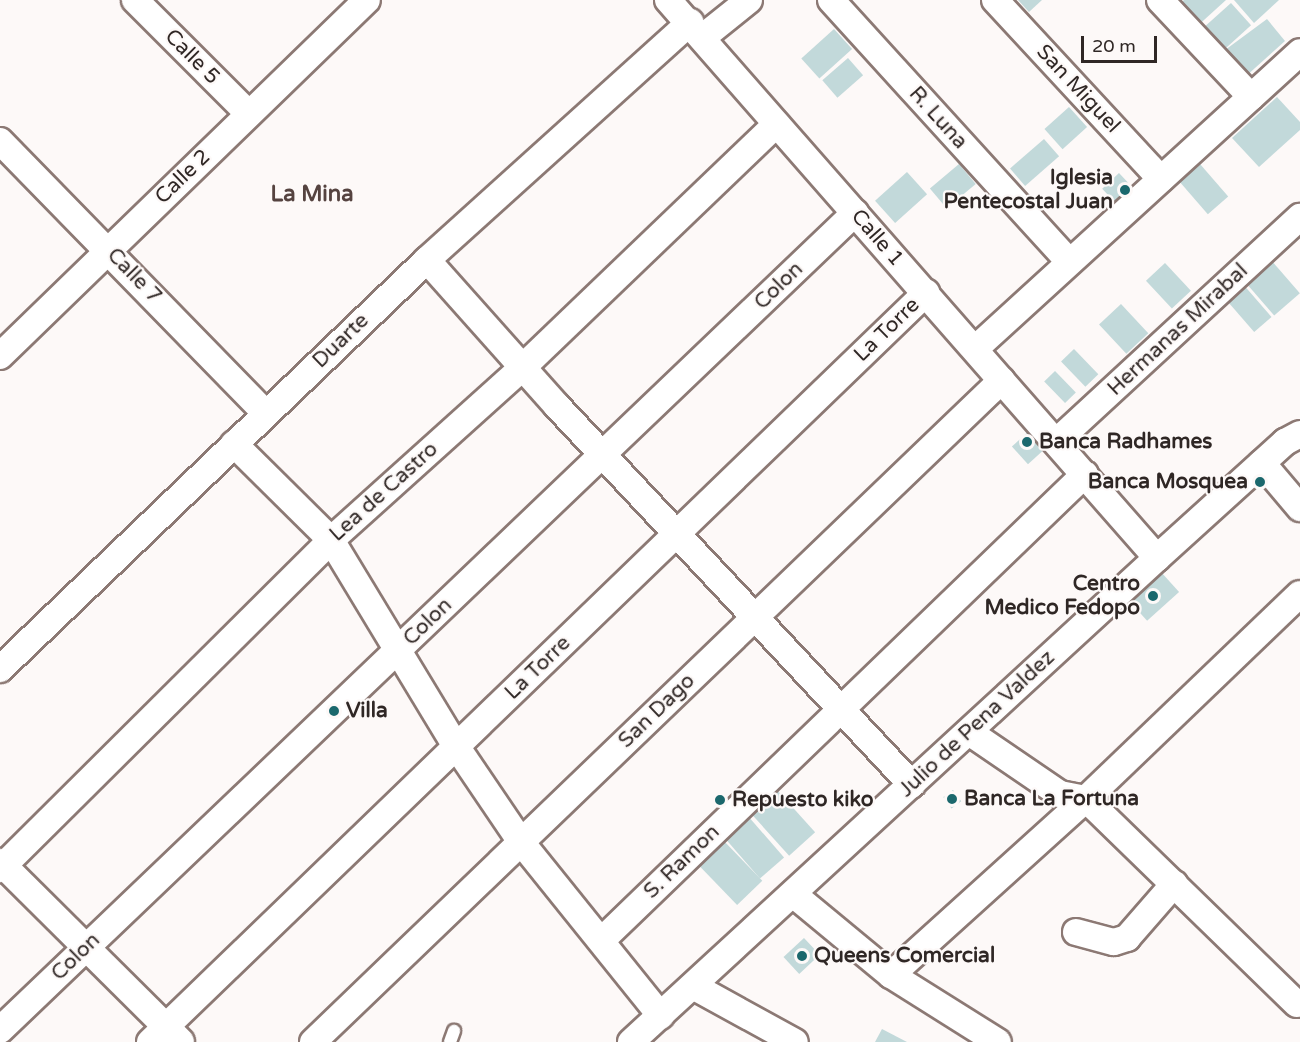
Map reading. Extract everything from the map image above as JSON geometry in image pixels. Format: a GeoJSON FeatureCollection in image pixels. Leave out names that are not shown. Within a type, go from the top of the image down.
{"type":"FeatureCollection","features":[{"type":"Feature","properties":{"kind":"street","name":"Calle 5"},"geometry":{"type":"LineString","coordinates":[[135,0],[249,114]]}},
{"type":"Feature","properties":{"kind":"street","name":"Calle 2"},"geometry":{"type":"LineString","coordinates":[[0,356],[368,0]]}},
{"type":"Feature","properties":{"kind":"street","name":"Calle 1"},"geometry":{"type":"LineString","coordinates":[[668,0],[1157,558]]}},
{"type":"Feature","properties":{"kind":"street","name":"Duarte"},"geometry":{"type":"LineString","coordinates":[[0,669],[427,260],[696,30],[749,0]]}},
{"type":"Feature","properties":{"kind":"street","name":"R. Luna"},"geometry":{"type":"LineString","coordinates":[[831,0],[1070,262]]}},
{"type":"Feature","properties":{"kind":"street","name":"San Miguel"},"geometry":{"type":"LineString","coordinates":[[995,0],[1161,179]]}},
{"type":"Feature","properties":{"kind":"street"},"geometry":{"type":"LineString","coordinates":[[1160,0],[1251,97]]}},
{"type":"Feature","properties":{"kind":"street"},"geometry":{"type":"LineString","coordinates":[[975,349],[1300,52]]}},
{"type":"Feature","properties":{"kind":"street","name":"Lea de Castro"},"geometry":{"type":"LineString","coordinates":[[1,866],[331,540],[523,367],[776,124]]}},
{"type":"Feature","properties":{"kind":"street","name":"Calle 7"},"geometry":{"type":"LineString","coordinates":[[0,141],[265,413]]}},
{"type":"Feature","properties":{"kind":"street","name":"Colon"},"geometry":{"type":"LineString","coordinates":[[0,1030],[855,213]]}},
{"type":"Feature","properties":{"kind":"street","name":"Hermanas Mirabal"},"geometry":{"type":"LineString","coordinates":[[1056,442],[1300,217]]}},
{"type":"Feature","properties":{"kind":"street"},"geometry":{"type":"LineString","coordinates":[[427,260],[676,534],[912,785]]}},
{"type":"Feature","properties":{"kind":"street","name":"La Torre"},"geometry":{"type":"LineString","coordinates":[[165,1037],[456,746],[926,293]]}},
{"type":"Feature","properties":{"kind":"street","name":"San Dago"},"geometry":{"type":"LineString","coordinates":[[314,1042],[1002,380]]}},
{"type":"Feature","properties":{"kind":"street","name":"Julio de Pena Valdez"},"geometry":{"type":"LineString","coordinates":[[631,1042],[1157,558],[1262,463],[1300,434]]}},
{"type":"Feature","properties":{"kind":"street"},"geometry":{"type":"LineString","coordinates":[[234,444],[331,540],[400,649],[456,746],[521,842],[661,1016]]}},
{"type":"Feature","properties":{"kind":"street"},"geometry":{"type":"LineString","coordinates":[[1262,463],[1300,508]]}},
{"type":"Feature","properties":{"kind":"street","name":"S. Ramon"},"geometry":{"type":"LineString","coordinates":[[602,940],[1085,474]]}},
{"type":"Feature","properties":{"kind":"street"},"geometry":{"type":"LineString","coordinates":[[891,975],[1086,799],[1300,594]]}},
{"type":"Feature","properties":{"kind":"street"},"geometry":{"type":"LineString","coordinates":[[969,732],[1060,794],[1086,799],[1299,1004]]}},
{"type":"Feature","properties":{"kind":"street"},"geometry":{"type":"LineString","coordinates":[[1,866],[87,948],[165,1037]]}},
{"type":"Feature","properties":{"kind":"street"},"geometry":{"type":"LineString","coordinates":[[1076,932],[1114,942],[1127,938],[1174,884]]}},
{"type":"Feature","properties":{"kind":"street"},"geometry":{"type":"LineString","coordinates":[[792,894],[891,975],[998,1042]]}},
{"type":"Feature","properties":{"kind":"street"},"geometry":{"type":"LineString","coordinates":[[693,987],[795,1042]]}},
{"type":"Feature","properties":{"kind":"building"},"geometry":{"type":"Polygon","coordinates":[[[1018,0],[1042,0],[1029,12],[1018,0]]]}},
{"type":"Feature","properties":{"kind":"building"},"geometry":{"type":"Polygon","coordinates":[[[1184,0],[1226,0],[1193,30],[1174,9],[1184,0]]]}},
{"type":"Feature","properties":{"kind":"building"},"geometry":{"type":"Polygon","coordinates":[[[1234,0],[1279,0],[1254,23],[1234,0]]]}},
{"type":"Feature","properties":{"kind":"building"},"geometry":{"type":"Polygon","coordinates":[[[1231,3],[1251,25],[1218,55],[1198,33],[1231,3]]]}},
{"type":"Feature","properties":{"kind":"building"},"geometry":{"type":"Polygon","coordinates":[[[1267,19],[1285,41],[1245,77],[1221,53],[1267,19]]]}},
{"type":"Feature","properties":{"kind":"building"},"geometry":{"type":"Polygon","coordinates":[[[834,29],[852,49],[819,79],[801,58],[834,29]]]}},
{"type":"Feature","properties":{"kind":"building"},"geometry":{"type":"Polygon","coordinates":[[[848,58],[863,75],[837,98],[822,80],[848,58]]]}},
{"type":"Feature","properties":{"kind":"building"},"geometry":{"type":"Polygon","coordinates":[[[1277,97],[1300,122],[1300,130],[1259,167],[1232,138],[1277,97]]]}},
{"type":"Feature","properties":{"kind":"building"},"geometry":{"type":"Polygon","coordinates":[[[1069,107],[1087,127],[1063,149],[1044,129],[1069,107]]]}},
{"type":"Feature","properties":{"kind":"building"},"geometry":{"type":"Polygon","coordinates":[[[1044,139],[1059,156],[1025,186],[1010,169],[1044,139]]]}},
{"type":"Feature","properties":{"kind":"building"},"geometry":{"type":"Polygon","coordinates":[[[959,164],[976,184],[947,208],[930,188],[959,164]]]}},
{"type":"Feature","properties":{"kind":"building"},"geometry":{"type":"Polygon","coordinates":[[[1200,164],[1228,196],[1208,214],[1180,182],[1200,164]]]}},
{"type":"Feature","properties":{"kind":"building"},"geometry":{"type":"Polygon","coordinates":[[[907,172],[927,194],[895,223],[875,201],[907,172]]]}},
{"type":"Feature","properties":{"kind":"building"},"geometry":{"type":"Polygon","coordinates":[[[1119,173],[1134,189],[1117,205],[1102,189],[1119,173]]]}},
{"type":"Feature","properties":{"kind":"building"},"geometry":{"type":"Polygon","coordinates":[[[1271,260],[1300,293],[1274,316],[1245,282],[1271,260]]]}},
{"type":"Feature","properties":{"kind":"building"},"geometry":{"type":"Polygon","coordinates":[[[1165,263],[1191,291],[1172,309],[1146,281],[1165,263]]]}},
{"type":"Feature","properties":{"kind":"building"},"geometry":{"type":"Polygon","coordinates":[[[1242,283],[1272,317],[1254,332],[1225,298],[1242,283]]]}},
{"type":"Feature","properties":{"kind":"building"},"geometry":{"type":"Polygon","coordinates":[[[1121,304],[1148,333],[1126,354],[1099,324],[1121,304]]]}},
{"type":"Feature","properties":{"kind":"building"},"geometry":{"type":"Polygon","coordinates":[[[1074,349],[1098,374],[1085,387],[1061,362],[1074,349]]]}},
{"type":"Feature","properties":{"kind":"building"},"geometry":{"type":"Polygon","coordinates":[[[1055,371],[1076,393],[1065,403],[1044,381],[1055,371]]]}},
{"type":"Feature","properties":{"kind":"building"},"geometry":{"type":"Polygon","coordinates":[[[1029,431],[1045,449],[1028,464],[1012,446],[1029,431]]]}},
{"type":"Feature","properties":{"kind":"building","name":"Centro Medico Fedopo"},"geometry":{"type":"Polygon","coordinates":[[[1161,572],[1179,592],[1147,621],[1129,601],[1161,572]]]}},
{"type":"Feature","properties":{"kind":"building"},"geometry":{"type":"Polygon","coordinates":[[[777,790],[815,832],[789,856],[751,813],[777,790]]]}},
{"type":"Feature","properties":{"kind":"building","name":"Banca La Fortuna"},"geometry":{"type":"Polygon","coordinates":[[[953,790],[961,801],[952,808],[943,797],[953,790]]]}},
{"type":"Feature","properties":{"kind":"building"},"geometry":{"type":"Polygon","coordinates":[[[748,816],[784,858],[760,879],[724,837],[748,816]]]}},
{"type":"Feature","properties":{"kind":"building"},"geometry":{"type":"Polygon","coordinates":[[[722,839],[762,881],[737,905],[697,863],[722,839]]]}},
{"type":"Feature","properties":{"kind":"building","name":"Queens Comercial"},"geometry":{"type":"Polygon","coordinates":[[[804,938],[820,955],[799,974],[784,957],[804,938]]]}},
{"type":"Feature","properties":{"kind":"building"},"geometry":{"type":"Polygon","coordinates":[[[882,1029],[907,1042],[875,1042],[882,1029]]]}},
{"type":"Feature","properties":{"kind":"place","name":"Iglesia Pentecostal Juan"},"geometry":{"type":"Point","coordinates":[1125,190]}},
{"type":"Feature","properties":{"kind":"place","name":"Banca Radhames"},"geometry":{"type":"Point","coordinates":[1027,442]}},
{"type":"Feature","properties":{"kind":"place","name":"Banca Mosquea"},"geometry":{"type":"Point","coordinates":[1260,482]}},
{"type":"Feature","properties":{"kind":"place","name":"Centro Medico Fedopo"},"geometry":{"type":"Point","coordinates":[1153,596]}},
{"type":"Feature","properties":{"kind":"place","name":"Villa"},"geometry":{"type":"Point","coordinates":[334,711]}},
{"type":"Feature","properties":{"kind":"place","name":"Banca La Fortuna"},"geometry":{"type":"Point","coordinates":[952,799]}},
{"type":"Feature","properties":{"kind":"place","name":"Repuesto kiko"},"geometry":{"type":"Point","coordinates":[720,800]}},
{"type":"Feature","properties":{"kind":"place","name":"Queens Comercial"},"geometry":{"type":"Point","coordinates":[802,956]}},
{"type":"Feature","properties":{"kind":"district","name":"La Mina"},"geometry":{"type":"Point","coordinates":[312,195]}}]}
